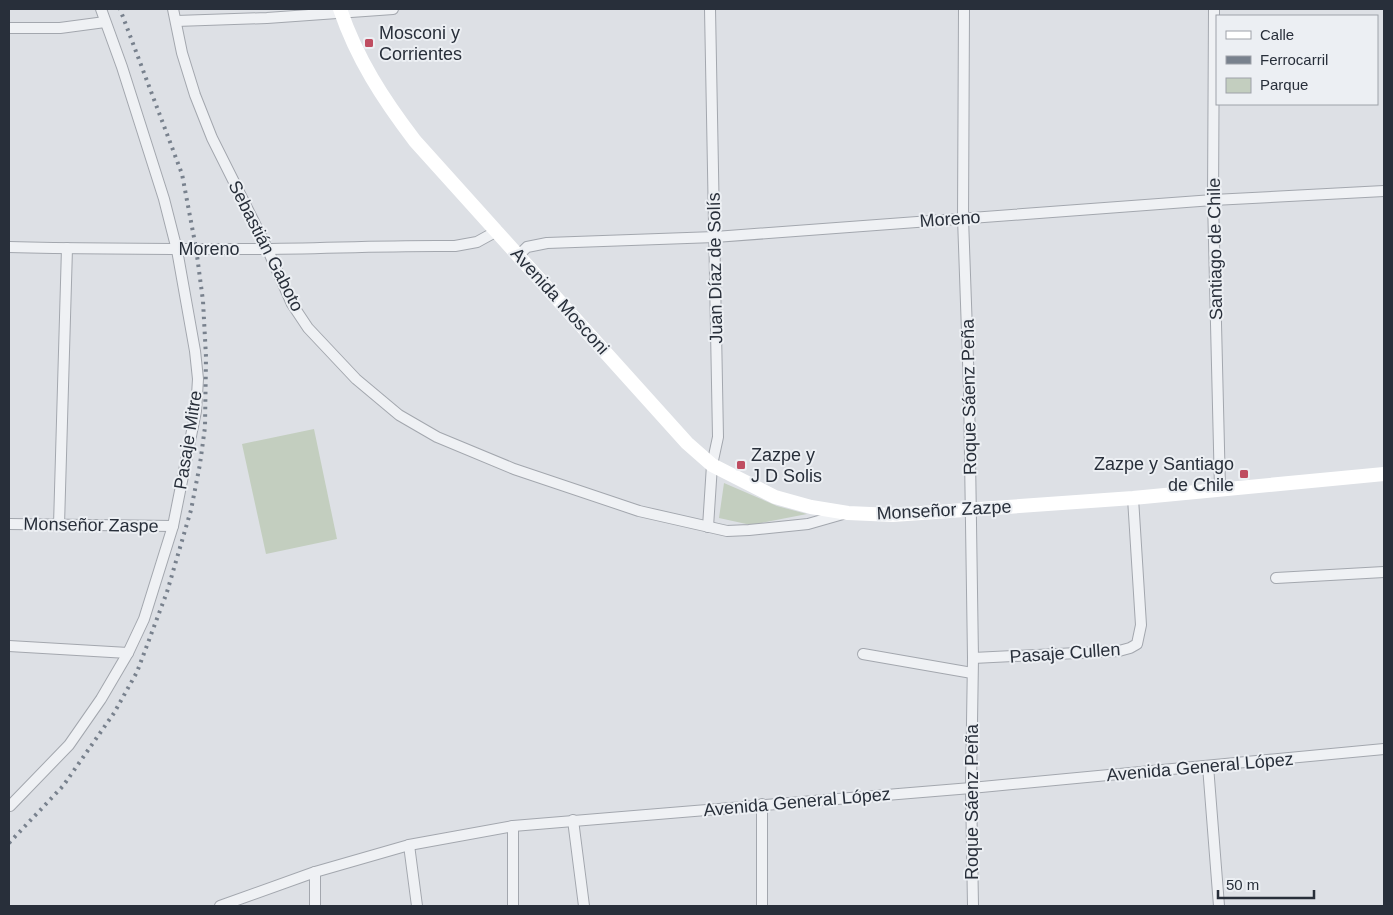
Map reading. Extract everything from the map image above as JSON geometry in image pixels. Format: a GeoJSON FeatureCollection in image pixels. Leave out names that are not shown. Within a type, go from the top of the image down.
{"type":"FeatureCollection","features":[{"type":"Feature","properties":{"kind":"street","name":"Pasaje Mitre"},"geometry":{"type":"LineString","coordinates":[[10,806],[69,745],[101,699],[128,653],[144,619],[173,526],[196,411],[198,379],[195,351],[177,250],[161,190],[122,67],[101,9]]}},
{"type":"Feature","properties":{"kind":"street","name":"Sebastián Gaboto"},"geometry":{"type":"LineString","coordinates":[[173,9],[182,53],[208,129],[292,304],[308,328],[356,380],[399,415],[437,437],[514,469]]}},
{"type":"Feature","properties":{"kind":"street"},"geometry":{"type":"LineString","coordinates":[[176,21],[267,18],[340,10],[394,9]]}},
{"type":"Feature","properties":{"kind":"street","name":"Juan Díaz de Solís"},"geometry":{"type":"LineString","coordinates":[[708,527],[712,465],[718,437],[710,9]]}},
{"type":"Feature","properties":{"kind":"street","name":"Roque Sáenz Peña"},"geometry":{"type":"LineString","coordinates":[[964,9],[963,218],[971,510],[973,906]]}},
{"type":"Feature","properties":{"kind":"street","name":"Santiago de Chile"},"geometry":{"type":"LineString","coordinates":[[1214,9],[1213,200],[1220,489]]}},
{"type":"Feature","properties":{"kind":"street","name":"Avenida Mosconi"},"geometry":{"type":"LineString","coordinates":[[340,10],[368,73],[388,106],[415,141],[687,443],[712,465],[775,497],[811,507],[848,513]]}},
{"type":"Feature","properties":{"kind":"street"},"geometry":{"type":"LineString","coordinates":[[9,28],[60,28],[105,22]]}},
{"type":"Feature","properties":{"kind":"street","name":"Moreno"},"geometry":{"type":"LineString","coordinates":[[518,254],[527,247],[547,243],[715,237],[1213,200],[1384,190]]}},
{"type":"Feature","properties":{"kind":"street","name":"Moreno"},"geometry":{"type":"LineString","coordinates":[[9,247],[177,250],[456,246],[477,242],[497,231]]}},
{"type":"Feature","properties":{"kind":"street"},"geometry":{"type":"LineString","coordinates":[[59,525],[67,248]]}},
{"type":"Feature","properties":{"kind":"street","name":"Monseñor Zazpe"},"geometry":{"type":"LineString","coordinates":[[514,469],[639,511],[727,531],[808,524],[848,513],[893,515],[971,510],[1132,498],[1384,474]]}},
{"type":"Feature","properties":{"kind":"street","name":"Pasaje Cullen"},"geometry":{"type":"LineString","coordinates":[[973,658],[1119,651],[1137,644],[1142,625],[1132,498]]}},
{"type":"Feature","properties":{"kind":"street","name":"Monseñor Zaspe"},"geometry":{"type":"LineString","coordinates":[[9,524],[173,526]]}},
{"type":"Feature","properties":{"kind":"street"},"geometry":{"type":"LineString","coordinates":[[1276,578],[1384,572]]}},
{"type":"Feature","properties":{"kind":"street"},"geometry":{"type":"LineString","coordinates":[[9,646],[128,653]]}},
{"type":"Feature","properties":{"kind":"street"},"geometry":{"type":"LineString","coordinates":[[863,654],[972,673]]}},
{"type":"Feature","properties":{"kind":"street","name":"Avenida General López"},"geometry":{"type":"LineString","coordinates":[[220,906],[315,872],[409,845],[512,826],[971,788],[1384,749]]}},
{"type":"Feature","properties":{"kind":"street"},"geometry":{"type":"LineString","coordinates":[[1208,766],[1219,906]]}},
{"type":"Feature","properties":{"kind":"street"},"geometry":{"type":"LineString","coordinates":[[762,804],[762,906]]}},
{"type":"Feature","properties":{"kind":"street"},"geometry":{"type":"LineString","coordinates":[[573,820],[584,906]]}},
{"type":"Feature","properties":{"kind":"street"},"geometry":{"type":"LineString","coordinates":[[512,826],[513,906]]}},
{"type":"Feature","properties":{"kind":"street"},"geometry":{"type":"LineString","coordinates":[[409,845],[416,906]]}},
{"type":"Feature","properties":{"kind":"street"},"geometry":{"type":"LineString","coordinates":[[315,872],[315,906]]}},
{"type":"Feature","properties":{"kind":"green space"},"geometry":{"type":"Polygon","coordinates":[[[314,429],[337,539],[266,554],[242,444],[314,429]]]}},
{"type":"Feature","properties":{"kind":"green space"},"geometry":{"type":"Polygon","coordinates":[[[724,483],[777,506],[807,514],[751,525],[719,518],[724,483]]]}},
{"type":"Feature","properties":{"kind":"railway"},"geometry":{"type":"LineString","coordinates":[[9,843],[63,786],[114,713],[137,672],[167,592],[191,510],[205,427],[206,357],[203,301],[196,248],[182,174],[120,9]]}},
{"type":"Feature","properties":{"kind":"place","name":"Mosconi y Corrientes"},"geometry":{"type":"Point","coordinates":[369,43]}},
{"type":"Feature","properties":{"kind":"place","name":"Zazpe y J D Solis"},"geometry":{"type":"Point","coordinates":[741,465]}},
{"type":"Feature","properties":{"kind":"place","name":"Zazpe y Santiago de Chile"},"geometry":{"type":"Point","coordinates":[1244,474]}}]}
